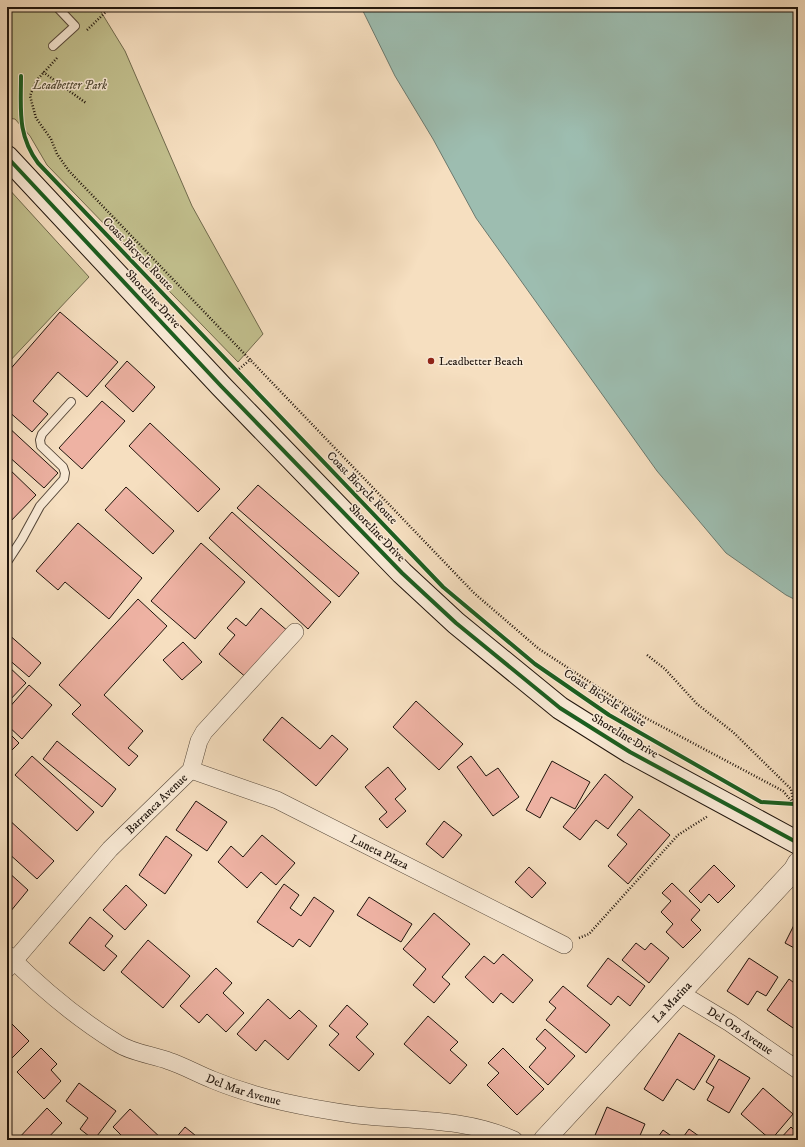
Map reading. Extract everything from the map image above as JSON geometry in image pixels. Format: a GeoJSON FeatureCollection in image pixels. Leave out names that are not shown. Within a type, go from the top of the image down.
{"type":"FeatureCollection","features":[{"type":"Feature","properties":{"kind":"main road","name":"Shoreline Drive"},"geometry":{"type":"LineString","coordinates":[[7,157],[221,386],[402,573],[456,623],[560,708],[630,752],[798,843]]}},
{"type":"Feature","properties":{"kind":"street","name":"Barranca Avenue"},"geometry":{"type":"LineString","coordinates":[[9,962],[110,849],[191,770],[199,741],[204,732],[295,632]]}},
{"type":"Feature","properties":{"kind":"street","name":"Luneta Plaza"},"geometry":{"type":"LineString","coordinates":[[191,770],[277,800],[564,945]]}},
{"type":"Feature","properties":{"kind":"street","name":"La Marina"},"geometry":{"type":"LineString","coordinates":[[544,1140],[680,992],[757,912],[794,870],[798,863]]}},
{"type":"Feature","properties":{"kind":"street","name":"Del Mar Avenue"},"geometry":{"type":"LineString","coordinates":[[9,962],[70,1009],[119,1044],[169,1061],[214,1080],[260,1096],[309,1108],[358,1115],[431,1120],[466,1125],[514,1140]]}},
{"type":"Feature","properties":{"kind":"street","name":"Del Oro Avenue"},"geometry":{"type":"LineString","coordinates":[[680,992],[730,1023],[798,1070]]}},
{"type":"Feature","properties":{"kind":"lane"},"geometry":{"type":"LineString","coordinates":[[53,46],[75,26],[57,7]]}},
{"type":"Feature","properties":{"kind":"lane"},"geometry":{"type":"LineString","coordinates":[[7,562],[22,539],[40,506],[64,479],[65,473],[63,467],[41,446],[40,440],[42,434],[70,402]]}},
{"type":"Feature","properties":{"kind":"path"},"geometry":{"type":"LineString","coordinates":[[84,32],[111,7]]}},
{"type":"Feature","properties":{"kind":"path"},"geometry":{"type":"LineString","coordinates":[[58,57],[36,81],[30,96],[36,118],[52,139],[57,154],[69,171],[474,593],[539,649],[642,716],[783,791],[798,808]]}},
{"type":"Feature","properties":{"kind":"path"},"geometry":{"type":"LineString","coordinates":[[43,72],[86,103]]}},
{"type":"Feature","properties":{"kind":"path"},"geometry":{"type":"LineString","coordinates":[[239,369],[251,359]]}},
{"type":"Feature","properties":{"kind":"path"},"geometry":{"type":"LineString","coordinates":[[231,366],[242,377]]}},
{"type":"Feature","properties":{"kind":"path"},"geometry":{"type":"LineString","coordinates":[[647,655],[665,668],[697,704],[733,732],[791,789],[794,804]]}},
{"type":"Feature","properties":{"kind":"path"},"geometry":{"type":"LineString","coordinates":[[787,804],[794,804]]}},
{"type":"Feature","properties":{"kind":"path"},"geometry":{"type":"LineString","coordinates":[[564,945],[589,934],[678,835],[692,824],[728,805]]}},
{"type":"Feature","properties":{"kind":"green space","name":"Leadbetter Park"},"geometry":{"type":"Polygon","coordinates":[[[7,7],[98,7],[125,51],[192,206],[263,334],[238,362],[47,165],[30,136],[15,119],[7,118],[7,7]]]}},
{"type":"Feature","properties":{"kind":"green space"},"geometry":{"type":"Polygon","coordinates":[[[7,187],[89,277],[7,364],[7,187]]]}},
{"type":"Feature","properties":{"kind":"shaded area"},"geometry":{"type":"Polygon","coordinates":[[[361,7],[798,7],[798,601],[786,595],[726,553],[657,471],[476,218],[433,139],[395,76],[361,7]]]}},
{"type":"Feature","properties":{"kind":"building"},"geometry":{"type":"Polygon","coordinates":[[[60,312],[118,362],[87,397],[58,372],[33,401],[48,414],[32,432],[7,410],[7,373],[60,312]]]}},
{"type":"Feature","properties":{"kind":"building"},"geometry":{"type":"Polygon","coordinates":[[[127,361],[155,387],[133,412],[105,386],[127,361]]]}},
{"type":"Feature","properties":{"kind":"building"},"geometry":{"type":"Polygon","coordinates":[[[102,401],[125,421],[82,469],[59,448],[102,401]]]}},
{"type":"Feature","properties":{"kind":"building"},"geometry":{"type":"Polygon","coordinates":[[[150,423],[220,489],[198,512],[129,446],[150,423]]]}},
{"type":"Feature","properties":{"kind":"building"},"geometry":{"type":"Polygon","coordinates":[[[7,426],[58,473],[44,488],[7,455],[7,426]]]}},
{"type":"Feature","properties":{"kind":"building"},"geometry":{"type":"Polygon","coordinates":[[[7,467],[36,495],[7,525],[7,467]]]}},
{"type":"Feature","properties":{"kind":"building"},"geometry":{"type":"Polygon","coordinates":[[[258,485],[359,573],[339,597],[237,508],[258,485]]]}},
{"type":"Feature","properties":{"kind":"building"},"geometry":{"type":"Polygon","coordinates":[[[126,487],[174,531],[153,554],[105,510],[126,487]]]}},
{"type":"Feature","properties":{"kind":"building"},"geometry":{"type":"Polygon","coordinates":[[[232,512],[331,602],[308,629],[209,538],[232,512]]]}},
{"type":"Feature","properties":{"kind":"building"},"geometry":{"type":"Polygon","coordinates":[[[78,523],[142,578],[109,619],[65,582],[58,590],[36,571],[78,523]]]}},
{"type":"Feature","properties":{"kind":"building"},"geometry":{"type":"Polygon","coordinates":[[[201,543],[245,582],[195,639],[151,601],[201,543]]]}},
{"type":"Feature","properties":{"kind":"building"},"geometry":{"type":"Polygon","coordinates":[[[138,599],[167,626],[104,695],[143,731],[128,748],[138,756],[129,766],[72,714],[81,705],[59,685],[138,599]]]}},
{"type":"Feature","properties":{"kind":"building"},"geometry":{"type":"Polygon","coordinates":[[[261,608],[289,632],[248,679],[219,654],[235,635],[227,628],[236,618],[246,626],[261,608]]]}},
{"type":"Feature","properties":{"kind":"building"},"geometry":{"type":"Polygon","coordinates":[[[7,633],[41,663],[29,677],[7,658],[7,633]]]}},
{"type":"Feature","properties":{"kind":"building"},"geometry":{"type":"Polygon","coordinates":[[[183,642],[202,662],[182,680],[163,660],[183,642]]]}},
{"type":"Feature","properties":{"kind":"building"},"geometry":{"type":"Polygon","coordinates":[[[7,665],[26,683],[7,703],[7,665]]]}},
{"type":"Feature","properties":{"kind":"building"},"geometry":{"type":"Polygon","coordinates":[[[29,685],[52,705],[22,739],[7,725],[7,710],[29,685]]]}},
{"type":"Feature","properties":{"kind":"building"},"geometry":{"type":"Polygon","coordinates":[[[416,701],[463,744],[439,770],[393,727],[416,701]]]}},
{"type":"Feature","properties":{"kind":"building"},"geometry":{"type":"Polygon","coordinates":[[[282,717],[320,749],[332,735],[348,749],[316,786],[263,740],[282,717]]]}},
{"type":"Feature","properties":{"kind":"building"},"geometry":{"type":"Polygon","coordinates":[[[7,731],[19,743],[7,755],[7,731]]]}},
{"type":"Feature","properties":{"kind":"building"},"geometry":{"type":"Polygon","coordinates":[[[57,741],[116,789],[102,807],[43,759],[57,741]]]}},
{"type":"Feature","properties":{"kind":"building"},"geometry":{"type":"Polygon","coordinates":[[[32,756],[94,812],[77,831],[15,775],[32,756]]]}},
{"type":"Feature","properties":{"kind":"building"},"geometry":{"type":"Polygon","coordinates":[[[471,756],[486,776],[498,768],[519,797],[493,816],[457,767],[471,756]]]}},
{"type":"Feature","properties":{"kind":"building"},"geometry":{"type":"Polygon","coordinates":[[[552,761],[590,782],[575,809],[551,797],[540,818],[526,810],[552,761]]]}},
{"type":"Feature","properties":{"kind":"building"},"geometry":{"type":"Polygon","coordinates":[[[388,767],[406,789],[395,799],[406,811],[387,828],[379,819],[387,812],[365,787],[388,767]]]}},
{"type":"Feature","properties":{"kind":"building"},"geometry":{"type":"Polygon","coordinates":[[[605,774],[633,797],[608,829],[596,820],[580,840],[563,827],[605,774]]]}},
{"type":"Feature","properties":{"kind":"building"},"geometry":{"type":"Polygon","coordinates":[[[196,801],[227,822],[207,851],[176,830],[196,801]]]}},
{"type":"Feature","properties":{"kind":"building"},"geometry":{"type":"Polygon","coordinates":[[[639,809],[670,835],[628,884],[608,866],[627,844],[617,835],[639,809]]]}},
{"type":"Feature","properties":{"kind":"building"},"geometry":{"type":"Polygon","coordinates":[[[7,818],[54,861],[37,879],[7,852],[7,818]]]}},
{"type":"Feature","properties":{"kind":"building"},"geometry":{"type":"Polygon","coordinates":[[[444,821],[462,835],[443,858],[426,844],[444,821]]]}},
{"type":"Feature","properties":{"kind":"building"},"geometry":{"type":"Polygon","coordinates":[[[262,835],[295,863],[276,885],[261,872],[247,888],[218,862],[231,846],[243,857],[262,835]]]}},
{"type":"Feature","properties":{"kind":"building"},"geometry":{"type":"Polygon","coordinates":[[[166,836],[192,855],[165,894],[139,875],[166,836]]]}},
{"type":"Feature","properties":{"kind":"building"},"geometry":{"type":"Polygon","coordinates":[[[714,865],[735,886],[718,903],[709,894],[701,903],[689,891],[714,865]]]}},
{"type":"Feature","properties":{"kind":"building"},"geometry":{"type":"Polygon","coordinates":[[[529,867],[546,883],[532,898],[515,882],[529,867]]]}},
{"type":"Feature","properties":{"kind":"building"},"geometry":{"type":"Polygon","coordinates":[[[7,871],[28,890],[10,912],[7,909],[7,871]]]}},
{"type":"Feature","properties":{"kind":"building"},"geometry":{"type":"Polygon","coordinates":[[[672,883],[700,910],[691,920],[701,930],[683,948],[666,932],[673,924],[661,912],[671,901],[662,893],[672,883]]]}},
{"type":"Feature","properties":{"kind":"building"},"geometry":{"type":"Polygon","coordinates":[[[284,884],[299,895],[290,908],[301,916],[314,897],[334,911],[310,947],[299,939],[293,947],[257,922],[284,884]]]}},
{"type":"Feature","properties":{"kind":"building"},"geometry":{"type":"Polygon","coordinates":[[[126,885],[147,905],[125,930],[103,910],[126,885]]]}},
{"type":"Feature","properties":{"kind":"building"},"geometry":{"type":"Polygon","coordinates":[[[369,897],[412,924],[401,942],[357,915],[369,897]]]}},
{"type":"Feature","properties":{"kind":"building"},"geometry":{"type":"Polygon","coordinates":[[[434,913],[470,944],[442,977],[450,984],[434,1003],[413,985],[426,969],[403,949],[434,913]]]}},
{"type":"Feature","properties":{"kind":"building"},"geometry":{"type":"Polygon","coordinates":[[[90,917],[113,936],[105,946],[117,956],[104,971],[69,943],[90,917]]]}},
{"type":"Feature","properties":{"kind":"building"},"geometry":{"type":"Polygon","coordinates":[[[798,917],[798,950],[785,943],[798,917]]]}},
{"type":"Feature","properties":{"kind":"building"},"geometry":{"type":"Polygon","coordinates":[[[148,940],[190,976],[163,1008],[121,972],[148,940]]]}},
{"type":"Feature","properties":{"kind":"building"},"geometry":{"type":"Polygon","coordinates":[[[636,943],[645,950],[651,943],[669,958],[649,983],[622,960],[636,943]]]}},
{"type":"Feature","properties":{"kind":"building"},"geometry":{"type":"Polygon","coordinates":[[[503,954],[533,980],[513,1003],[501,993],[493,1003],[465,977],[484,956],[494,964],[503,954]]]}},
{"type":"Feature","properties":{"kind":"building"},"geometry":{"type":"Polygon","coordinates":[[[608,958],[645,986],[630,1006],[618,996],[611,1005],[587,986],[608,958]]]}},
{"type":"Feature","properties":{"kind":"building"},"geometry":{"type":"Polygon","coordinates":[[[749,958],[778,977],[766,996],[757,991],[748,1005],[727,991],[749,958]]]}},
{"type":"Feature","properties":{"kind":"building"},"geometry":{"type":"Polygon","coordinates":[[[216,968],[232,983],[223,993],[244,1013],[226,1032],[207,1014],[199,1023],[180,1006],[216,968]]]}},
{"type":"Feature","properties":{"kind":"building"},"geometry":{"type":"Polygon","coordinates":[[[789,979],[798,986],[798,1028],[796,1030],[767,1010],[789,979]]]}},
{"type":"Feature","properties":{"kind":"building"},"geometry":{"type":"Polygon","coordinates":[[[563,986],[610,1025],[586,1053],[546,1020],[556,1008],[549,1002],[563,986]]]}},
{"type":"Feature","properties":{"kind":"building"},"geometry":{"type":"Polygon","coordinates":[[[268,999],[290,1019],[299,1010],[317,1026],[288,1060],[265,1040],[256,1051],[237,1034],[268,999]]]}},
{"type":"Feature","properties":{"kind":"building"},"geometry":{"type":"Polygon","coordinates":[[[347,1005],[368,1024],[356,1037],[374,1054],[359,1071],[329,1045],[339,1034],[329,1026],[347,1005]]]}},
{"type":"Feature","properties":{"kind":"building"},"geometry":{"type":"Polygon","coordinates":[[[428,1016],[458,1042],[450,1050],[467,1065],[450,1084],[404,1044],[428,1016]]]}},
{"type":"Feature","properties":{"kind":"building"},"geometry":{"type":"Polygon","coordinates":[[[7,1019],[29,1041],[9,1061],[7,1059],[7,1019]]]}},
{"type":"Feature","properties":{"kind":"building"},"geometry":{"type":"Polygon","coordinates":[[[545,1029],[575,1056],[548,1085],[529,1067],[546,1048],[536,1039],[545,1029]]]}},
{"type":"Feature","properties":{"kind":"building"},"geometry":{"type":"Polygon","coordinates":[[[679,1033],[715,1056],[694,1090],[677,1079],[663,1101],[644,1089],[679,1033]]]}},
{"type":"Feature","properties":{"kind":"building"},"geometry":{"type":"Polygon","coordinates":[[[41,1048],[57,1064],[51,1070],[61,1081],[44,1099],[17,1072],[41,1048]]]}},
{"type":"Feature","properties":{"kind":"building"},"geometry":{"type":"Polygon","coordinates":[[[503,1048],[544,1089],[517,1115],[487,1085],[499,1073],[488,1063],[503,1048]]]}},
{"type":"Feature","properties":{"kind":"building"},"geometry":{"type":"Polygon","coordinates":[[[719,1059],[750,1078],[729,1113],[707,1100],[714,1087],[706,1082],[719,1059]]]}},
{"type":"Feature","properties":{"kind":"building"},"geometry":{"type":"Polygon","coordinates":[[[79,1083],[116,1111],[94,1140],[80,1129],[88,1118],[66,1101],[79,1083]]]}},
{"type":"Feature","properties":{"kind":"building"},"geometry":{"type":"Polygon","coordinates":[[[763,1088],[793,1114],[771,1140],[741,1114],[763,1088]]]}},
{"type":"Feature","properties":{"kind":"building"},"geometry":{"type":"Polygon","coordinates":[[[607,1107],[645,1124],[638,1140],[593,1140],[607,1107]]]}},
{"type":"Feature","properties":{"kind":"building"},"geometry":{"type":"Polygon","coordinates":[[[47,1108],[62,1123],[46,1140],[17,1140],[47,1108]]]}},
{"type":"Feature","properties":{"kind":"building"},"geometry":{"type":"Polygon","coordinates":[[[130,1109],[163,1140],[126,1140],[113,1127],[130,1109]]]}},
{"type":"Feature","properties":{"kind":"building"},"geometry":{"type":"Polygon","coordinates":[[[185,1127],[201,1140],[174,1140],[185,1127]]]}},
{"type":"Feature","properties":{"kind":"building"},"geometry":{"type":"Polygon","coordinates":[[[791,1127],[798,1134],[798,1140],[779,1140],[791,1127]]]}},
{"type":"Feature","properties":{"kind":"building"},"geometry":{"type":"Polygon","coordinates":[[[689,1129],[703,1139],[681,1140],[689,1129]]]}},
{"type":"Feature","properties":{"kind":"building"},"geometry":{"type":"Polygon","coordinates":[[[663,1130],[677,1140],[656,1140],[663,1130]]]}},
{"type":"Feature","properties":{"kind":"cycle path","name":"Coast Bicycle Route"},"geometry":{"type":"LineString","coordinates":[[21,76],[21,111],[23,132],[26,142],[38,163],[443,587],[535,664],[609,715],[761,802],[794,804],[798,808]]}},
{"type":"Feature","properties":{"kind":"cycle path"},"geometry":{"type":"LineString","coordinates":[[7,157],[221,386],[402,573],[456,623],[560,708],[630,752],[798,843]]}},
{"type":"Feature","properties":{"kind":"place","name":"Leadbetter Beach"},"geometry":{"type":"Point","coordinates":[431,361]}}]}
